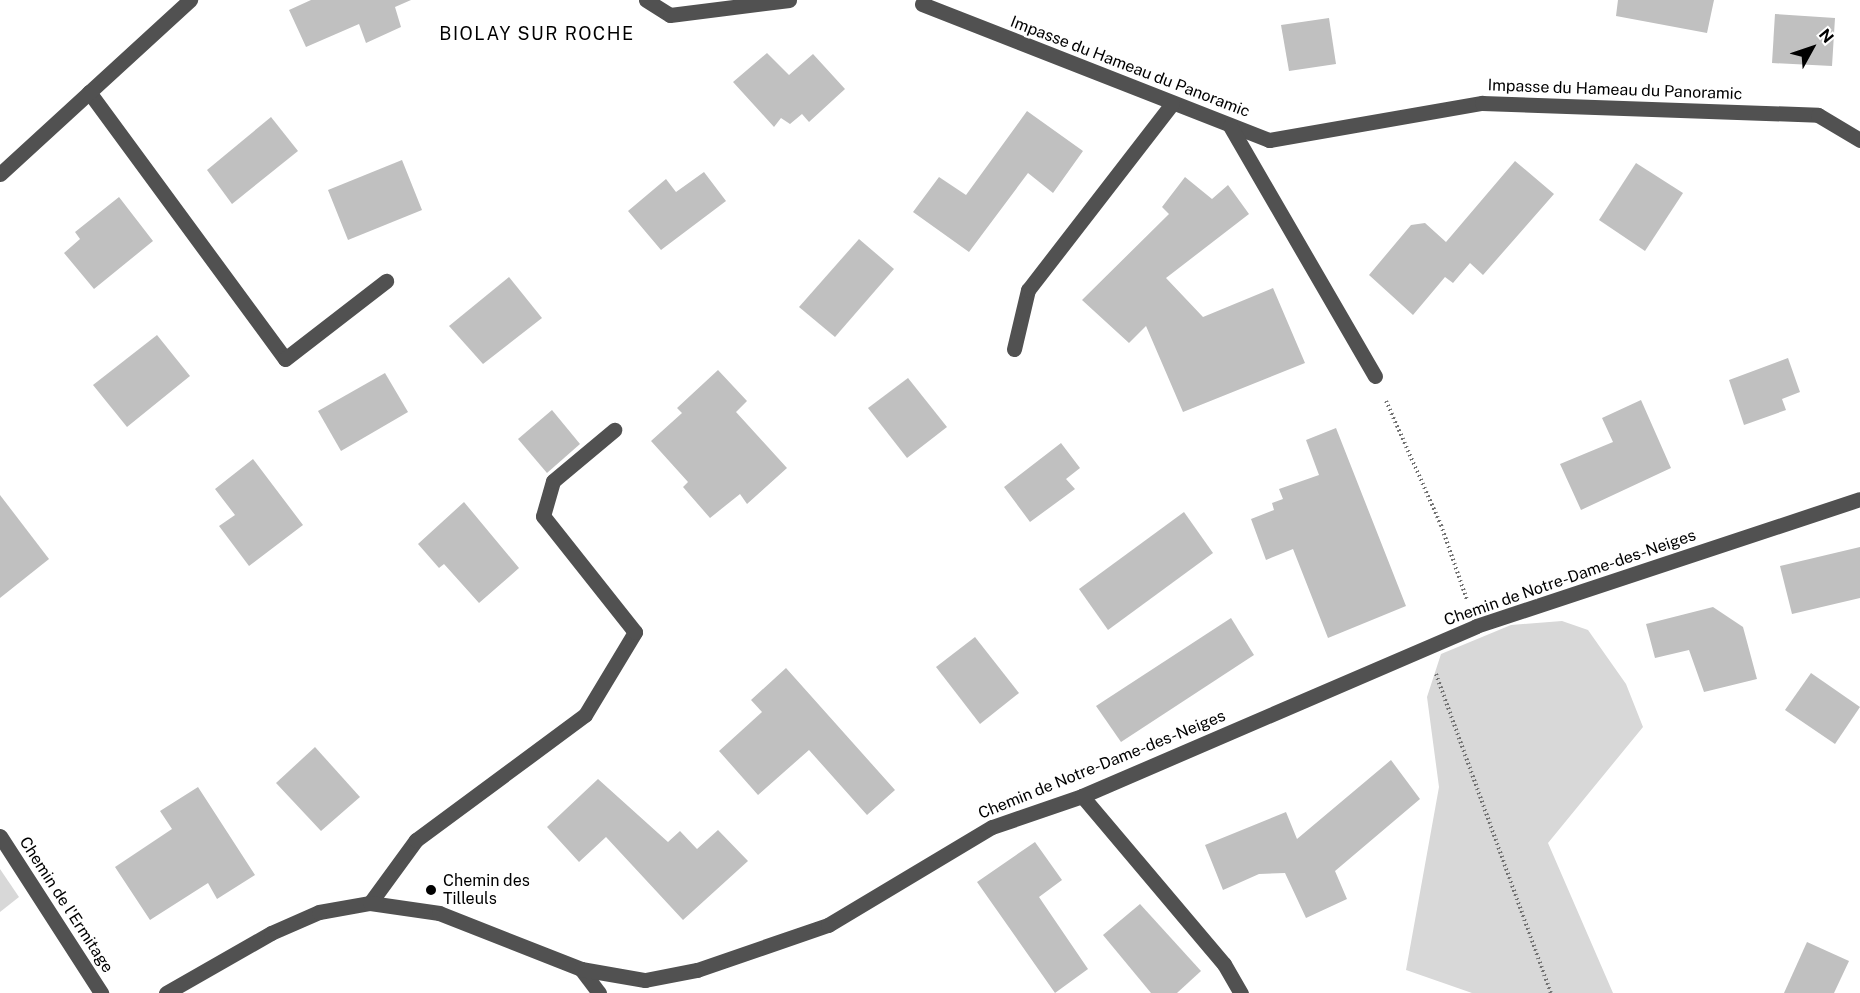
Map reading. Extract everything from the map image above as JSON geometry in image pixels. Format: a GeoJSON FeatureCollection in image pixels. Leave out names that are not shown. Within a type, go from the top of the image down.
{"type":"FeatureCollection","features":[{"type":"Feature","properties":{"kind":"street"},"geometry":{"type":"LineString","coordinates":[[0,174],[190,0]]}},
{"type":"Feature","properties":{"kind":"street"},"geometry":{"type":"LineString","coordinates":[[646,0],[669,15],[789,0]]}},
{"type":"Feature","properties":{"kind":"street","name":"Impasse du Hameau du Panoramic"},"geometry":{"type":"LineString","coordinates":[[922,4],[1269,140],[1482,103],[1818,115],[1860,140]]}},
{"type":"Feature","properties":{"kind":"street"},"geometry":{"type":"LineString","coordinates":[[89,92],[285,359],[386,281]]}},
{"type":"Feature","properties":{"kind":"street"},"geometry":{"type":"LineString","coordinates":[[1014,349],[1028,290],[1173,104]]}},
{"type":"Feature","properties":{"kind":"street"},"geometry":{"type":"LineString","coordinates":[[1230,126],[1375,376]]}},
{"type":"Feature","properties":{"kind":"street"},"geometry":{"type":"LineString","coordinates":[[370,903],[416,840],[585,715],[635,632],[543,516],[553,481],[614,430]]}},
{"type":"Feature","properties":{"kind":"street","name":"Chemin de Notre-Dame-des-Neiges"},"geometry":{"type":"LineString","coordinates":[[166,993],[271,933],[319,912],[370,903],[440,913],[581,969],[645,980],[697,970],[762,950],[828,925],[992,827],[1082,796],[1476,626],[1860,499]]}},
{"type":"Feature","properties":{"kind":"street"},"geometry":{"type":"LineString","coordinates":[[1082,796],[1224,964],[1241,993]]}},
{"type":"Feature","properties":{"kind":"street","name":"Chemin de l'Ermitage"},"geometry":{"type":"LineString","coordinates":[[0,836],[101,993]]}},
{"type":"Feature","properties":{"kind":"street"},"geometry":{"type":"LineString","coordinates":[[581,969],[598,993]]}},
{"type":"Feature","properties":{"kind":"path"},"geometry":{"type":"LineString","coordinates":[[1375,376],[1441,525],[1476,626]]}},
{"type":"Feature","properties":{"kind":"path"},"geometry":{"type":"LineString","coordinates":[[1426,648],[1551,993]]}},
{"type":"Feature","properties":{"kind":"shaded area"},"geometry":{"type":"Polygon","coordinates":[[[1562,621],[1588,630],[1626,684],[1643,727],[1548,843],[1613,993],[1472,993],[1406,970],[1439,787],[1427,697],[1441,654],[1511,625],[1562,621]]]}},
{"type":"Feature","properties":{"kind":"shaded area"},"geometry":{"type":"Polygon","coordinates":[[[0,869],[19,897],[0,912],[0,869]]]}},
{"type":"Feature","properties":{"kind":"building"},"geometry":{"type":"Polygon","coordinates":[[[311,0],[411,0],[395,7],[401,27],[366,43],[359,24],[306,47],[289,10],[311,0]]]}},
{"type":"Feature","properties":{"kind":"building"},"geometry":{"type":"Polygon","coordinates":[[[1618,0],[1714,0],[1707,33],[1616,16],[1618,0]]]}},
{"type":"Feature","properties":{"kind":"building"},"geometry":{"type":"Polygon","coordinates":[[[1775,14],[1835,18],[1832,66],[1772,63],[1775,14]]]}},
{"type":"Feature","properties":{"kind":"building"},"geometry":{"type":"Polygon","coordinates":[[[1329,18],[1336,64],[1289,71],[1281,25],[1329,18]]]}},
{"type":"Feature","properties":{"kind":"building"},"geometry":{"type":"Polygon","coordinates":[[[767,53],[789,75],[813,54],[845,89],[809,122],[802,114],[790,124],[781,118],[774,127],[733,82],[767,53]]]}},
{"type":"Feature","properties":{"kind":"building"},"geometry":{"type":"Polygon","coordinates":[[[1027,111],[1083,151],[1053,193],[1028,173],[969,252],[913,212],[939,177],[966,195],[1027,111]]]}},
{"type":"Feature","properties":{"kind":"building"},"geometry":{"type":"Polygon","coordinates":[[[271,117],[298,151],[232,204],[207,170],[271,117]]]}},
{"type":"Feature","properties":{"kind":"building"},"geometry":{"type":"Polygon","coordinates":[[[402,160],[422,210],[348,240],[328,190],[402,160]]]}},
{"type":"Feature","properties":{"kind":"building"},"geometry":{"type":"Polygon","coordinates":[[[1515,161],[1554,194],[1483,275],[1470,263],[1453,283],[1445,277],[1413,315],[1369,275],[1411,225],[1425,223],[1446,242],[1515,161]]]}},
{"type":"Feature","properties":{"kind":"building"},"geometry":{"type":"Polygon","coordinates":[[[1636,163],[1683,193],[1645,251],[1599,220],[1636,163]]]}},
{"type":"Feature","properties":{"kind":"building"},"geometry":{"type":"Polygon","coordinates":[[[704,172],[726,201],[661,250],[628,211],[666,179],[676,192],[704,172]]]}},
{"type":"Feature","properties":{"kind":"building"},"geometry":{"type":"Polygon","coordinates":[[[1185,177],[1212,199],[1228,185],[1249,214],[1166,278],[1203,317],[1273,288],[1305,363],[1183,412],[1146,326],[1129,343],[1082,300],[1169,214],[1162,207],[1185,177]]]}},
{"type":"Feature","properties":{"kind":"building"},"geometry":{"type":"Polygon","coordinates":[[[119,197],[153,241],[94,289],[64,253],[80,239],[75,232],[119,197]]]}},
{"type":"Feature","properties":{"kind":"building"},"geometry":{"type":"Polygon","coordinates":[[[859,239],[894,269],[835,337],[799,307],[859,239]]]}},
{"type":"Feature","properties":{"kind":"building"},"geometry":{"type":"Polygon","coordinates":[[[509,277],[542,318],[483,364],[449,326],[509,277]]]}},
{"type":"Feature","properties":{"kind":"building"},"geometry":{"type":"Polygon","coordinates":[[[157,335],[190,376],[127,427],[93,385],[157,335]]]}},
{"type":"Feature","properties":{"kind":"building"},"geometry":{"type":"Polygon","coordinates":[[[1788,358],[1800,392],[1782,399],[1786,410],[1744,425],[1729,380],[1788,358]]]}},
{"type":"Feature","properties":{"kind":"building"},"geometry":{"type":"Polygon","coordinates":[[[718,370],[747,401],[736,412],[787,468],[747,504],[740,494],[710,518],[683,487],[688,482],[651,441],[682,413],[677,408],[718,370]]]}},
{"type":"Feature","properties":{"kind":"building"},"geometry":{"type":"Polygon","coordinates":[[[385,373],[408,412],[341,451],[318,411],[385,373]]]}},
{"type":"Feature","properties":{"kind":"building"},"geometry":{"type":"Polygon","coordinates":[[[908,378],[947,427],[907,458],[868,408],[908,378]]]}},
{"type":"Feature","properties":{"kind":"building"},"geometry":{"type":"Polygon","coordinates":[[[1641,400],[1671,468],[1581,510],[1560,464],[1613,442],[1602,418],[1641,400]]]}},
{"type":"Feature","properties":{"kind":"building"},"geometry":{"type":"Polygon","coordinates":[[[552,410],[580,444],[547,473],[518,439],[552,410]]]}},
{"type":"Feature","properties":{"kind":"building"},"geometry":{"type":"Polygon","coordinates":[[[1336,428],[1406,606],[1328,638],[1293,549],[1266,560],[1251,519],[1274,510],[1272,503],[1283,499],[1279,489],[1319,475],[1306,440],[1336,428]]]}},
{"type":"Feature","properties":{"kind":"building"},"geometry":{"type":"Polygon","coordinates":[[[1061,443],[1080,468],[1066,479],[1075,489],[1030,522],[1004,487],[1061,443]]]}},
{"type":"Feature","properties":{"kind":"building"},"geometry":{"type":"Polygon","coordinates":[[[253,459],[303,525],[249,566],[219,526],[235,515],[215,489],[253,459]]]}},
{"type":"Feature","properties":{"kind":"building"},"geometry":{"type":"Polygon","coordinates":[[[0,495],[49,559],[0,598],[0,495]]]}},
{"type":"Feature","properties":{"kind":"building"},"geometry":{"type":"Polygon","coordinates":[[[464,502],[519,568],[479,603],[444,564],[439,568],[418,544],[464,502]]]}},
{"type":"Feature","properties":{"kind":"building"},"geometry":{"type":"Polygon","coordinates":[[[1184,512],[1213,553],[1108,630],[1079,589],[1184,512]]]}},
{"type":"Feature","properties":{"kind":"building"},"geometry":{"type":"Polygon","coordinates":[[[1860,547],[1860,598],[1792,614],[1780,566],[1860,547]]]}},
{"type":"Feature","properties":{"kind":"building"},"geometry":{"type":"Polygon","coordinates":[[[1713,607],[1743,627],[1757,679],[1704,692],[1689,650],[1655,658],[1646,624],[1713,607]]]}},
{"type":"Feature","properties":{"kind":"building"},"geometry":{"type":"Polygon","coordinates":[[[1231,618],[1254,655],[1121,742],[1096,706],[1231,618]]]}},
{"type":"Feature","properties":{"kind":"building"},"geometry":{"type":"Polygon","coordinates":[[[975,637],[1019,693],[980,724],[936,667],[975,637]]]}},
{"type":"Feature","properties":{"kind":"building"},"geometry":{"type":"Polygon","coordinates":[[[786,668],[895,790],[867,815],[809,750],[758,795],[719,751],[762,712],[751,700],[786,668]]]}},
{"type":"Feature","properties":{"kind":"building"},"geometry":{"type":"Polygon","coordinates":[[[1811,673],[1860,707],[1835,744],[1785,710],[1811,673]]]}},
{"type":"Feature","properties":{"kind":"building"},"geometry":{"type":"Polygon","coordinates":[[[315,747],[360,797],[321,831],[276,783],[315,747]]]}},
{"type":"Feature","properties":{"kind":"building"},"geometry":{"type":"Polygon","coordinates":[[[1391,760],[1420,799],[1335,871],[1347,899],[1306,918],[1285,873],[1259,874],[1223,890],[1205,845],[1286,812],[1297,839],[1391,760]]]}},
{"type":"Feature","properties":{"kind":"building"},"geometry":{"type":"Polygon","coordinates":[[[598,779],[668,842],[680,831],[697,849],[718,830],[748,861],[683,920],[606,837],[579,862],[547,827],[598,779]]]}},
{"type":"Feature","properties":{"kind":"building"},"geometry":{"type":"Polygon","coordinates":[[[198,787],[255,875],[217,899],[208,883],[150,920],[115,867],[172,829],[160,811],[198,787]]]}},
{"type":"Feature","properties":{"kind":"building"},"geometry":{"type":"Polygon","coordinates":[[[1035,842],[1062,880],[1039,897],[1088,969],[1055,993],[977,882],[1035,842]]]}},
{"type":"Feature","properties":{"kind":"building"},"geometry":{"type":"Polygon","coordinates":[[[1140,904],[1201,971],[1177,993],[1151,993],[1103,935],[1140,904]]]}},
{"type":"Feature","properties":{"kind":"building"},"geometry":{"type":"Polygon","coordinates":[[[1807,942],[1849,961],[1834,993],[1784,993],[1807,942]]]}},
{"type":"Feature","properties":{"kind":"place","name":"Chemin des Tilleuls"},"geometry":{"type":"Point","coordinates":[431,890]}},
{"type":"Feature","properties":{"kind":"district","name":"BIOLAY SUR ROCHE"},"geometry":{"type":"Point","coordinates":[537,34]}}]}
